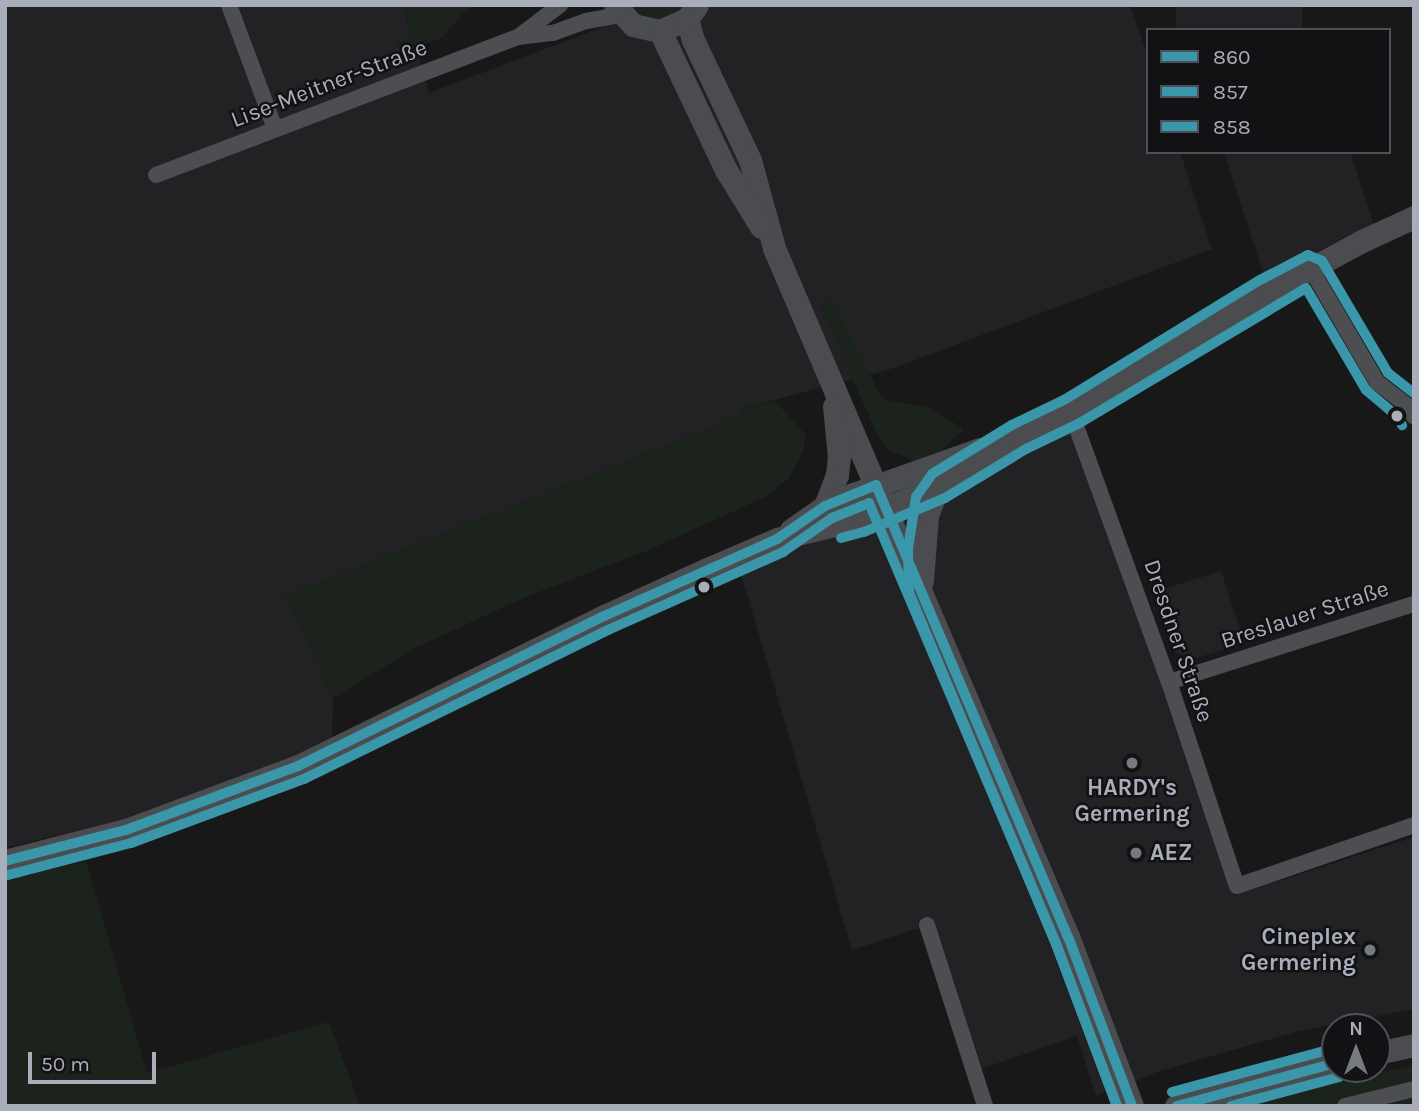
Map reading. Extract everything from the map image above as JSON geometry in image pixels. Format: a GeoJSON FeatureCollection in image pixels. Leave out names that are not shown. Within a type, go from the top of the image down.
{"type":"FeatureCollection","features":[{"type":"Feature","properties":{"kind":"street"},"geometry":{"type":"LineString","coordinates":[[229,5],[275,129]]}},
{"type":"Feature","properties":{"kind":"street","name":"Lise-Meitner-Straße"},"geometry":{"type":"LineString","coordinates":[[518,37],[560,5]]}},
{"type":"Feature","properties":{"kind":"street"},"geometry":{"type":"LineString","coordinates":[[618,10],[633,25],[660,31],[692,12],[693,40],[750,160],[774,248],[832,389],[922,589],[1069,939],[1132,1106]]}},
{"type":"Feature","properties":{"kind":"street","name":"Lise-Meitner-Straße"},"geometry":{"type":"LineString","coordinates":[[156,175],[518,37],[554,33],[618,10]]}},
{"type":"Feature","properties":{"kind":"street"},"geometry":{"type":"LineString","coordinates":[[660,31],[726,170],[774,248]]}},
{"type":"Feature","properties":{"kind":"street"},"geometry":{"type":"LineString","coordinates":[[5,861],[126,830],[298,766],[602,617],[777,540],[859,519],[939,486],[1019,437],[1071,412],[1267,292],[1414,217]]}},
{"type":"Feature","properties":{"kind":"street"},"geometry":{"type":"LineString","coordinates":[[1311,269],[1377,382],[1406,405],[1414,417]]}},
{"type":"Feature","properties":{"kind":"street"},"geometry":{"type":"LineString","coordinates":[[825,506],[837,475],[839,457],[832,389]]}},
{"type":"Feature","properties":{"kind":"street","name":"Dresdner Straße"},"geometry":{"type":"LineString","coordinates":[[1071,412],[1170,682],[1237,886],[1414,825]]}},
{"type":"Feature","properties":{"kind":"street"},"geometry":{"type":"LineString","coordinates":[[777,540],[825,506],[876,485],[1019,437]]}},
{"type":"Feature","properties":{"kind":"street"},"geometry":{"type":"LineString","coordinates":[[922,589],[927,515],[939,486]]}},
{"type":"Feature","properties":{"kind":"street","name":"Breslauer Straße"},"geometry":{"type":"LineString","coordinates":[[1170,682],[1414,604]]}},
{"type":"Feature","properties":{"kind":"street"},"geometry":{"type":"LineString","coordinates":[[927,925],[985,1106]]}},
{"type":"Feature","properties":{"kind":"street"},"geometry":{"type":"LineString","coordinates":[[1391,1050],[1414,1045]]}},
{"type":"Feature","properties":{"kind":"street"},"geometry":{"type":"LineString","coordinates":[[1176,1106],[1321,1066]]}},
{"type":"Feature","properties":{"kind":"street"},"geometry":{"type":"LineString","coordinates":[[1216,1106],[1254,1083]]}},
{"type":"Feature","properties":{"kind":"street"},"geometry":{"type":"LineString","coordinates":[[1345,1106],[1414,1089]]}},
{"type":"Feature","properties":{"kind":"shaded area"},"geometry":{"type":"Polygon","coordinates":[[[5,5],[402,5],[429,93],[661,5],[1130,5],[1146,51],[1146,154],[1181,154],[1212,249],[891,369],[740,409],[742,415],[285,596],[333,698],[332,742],[120,821],[5,848],[5,5]]]}},
{"type":"Feature","properties":{"kind":"shaded area"},"geometry":{"type":"Polygon","coordinates":[[[402,5],[476,5],[462,14],[443,37],[402,53],[394,42],[412,36],[402,5]]]}},
{"type":"Feature","properties":{"kind":"shaded area"},"geometry":{"type":"Polygon","coordinates":[[[627,5],[684,5],[675,14],[653,19],[642,17],[627,5]]]}},
{"type":"Feature","properties":{"kind":"shaded area"},"geometry":{"type":"Polygon","coordinates":[[[1176,5],[1302,5],[1302,28],[1176,28],[1176,5]]]}},
{"type":"Feature","properties":{"kind":"shaded area"},"geometry":{"type":"Polygon","coordinates":[[[1225,154],[1351,154],[1374,225],[1341,239],[1266,282],[1225,154]]]}},
{"type":"Feature","properties":{"kind":"shaded area"},"geometry":{"type":"Polygon","coordinates":[[[832,298],[882,399],[930,408],[964,429],[942,450],[914,461],[888,450],[877,434],[820,306],[832,298]]]}},
{"type":"Feature","properties":{"kind":"shaded area"},"geometry":{"type":"Polygon","coordinates":[[[775,401],[805,434],[804,449],[789,478],[765,497],[646,551],[528,596],[417,647],[333,698],[284,596],[741,415],[739,409],[775,401]]]}},
{"type":"Feature","properties":{"kind":"shaded area"},"geometry":{"type":"Polygon","coordinates":[[[1072,416],[1235,895],[1414,837],[1414,1009],[1391,1013],[1321,1013],[1321,1027],[1160,1071],[1096,1096],[1077,1036],[975,1071],[927,925],[852,950],[736,557],[917,485],[1072,416]]]}},
{"type":"Feature","properties":{"kind":"shaded area"},"geometry":{"type":"Polygon","coordinates":[[[1221,571],[1245,644],[1184,659],[1174,650],[1156,591],[1221,571]]]}},
{"type":"Feature","properties":{"kind":"shaded area"},"geometry":{"type":"Polygon","coordinates":[[[86,861],[147,1073],[329,1022],[360,1106],[5,1106],[5,880],[86,861]]]}},
{"type":"Feature","properties":{"kind":"shaded area"},"geometry":{"type":"Polygon","coordinates":[[[1414,1065],[1414,1106],[1244,1106],[1335,1083],[1391,1083],[1391,1070],[1414,1065]]]}},
{"type":"Feature","properties":{"kind":"transit line","name":"858"},"geometry":{"type":"LineString","coordinates":[[1117,1106],[1056,944],[909,593],[908,549],[916,497],[932,474],[1012,425],[1064,400],[1260,280],[1308,255],[1322,261],[1388,373],[1414,393]]}},
{"type":"Feature","properties":{"kind":"transit line","name":"857"},"geometry":{"type":"LineString","coordinates":[[841,538],[864,532],[945,498],[1026,449],[1078,424],[1306,288],[1366,390],[1396,415],[1402,425]]}},
{"type":"Feature","properties":{"kind":"transit line","name":"860"},"geometry":{"type":"LineString","coordinates":[[5,861],[126,830],[298,766],[602,617],[777,539],[825,506],[876,485],[1069,939],[1132,1106]]}},
{"type":"Feature","properties":{"kind":"transit line","name":"857"},"geometry":{"type":"LineString","coordinates":[[8,875],[131,843],[304,779],[608,630],[783,552],[832,518],[869,503],[1056,944],[1117,1106]]}},
{"type":"Feature","properties":{"kind":"transit line","name":"858"},"geometry":{"type":"LineString","coordinates":[[1172,1092],[1321,1052]]}},
{"type":"Feature","properties":{"kind":"transit line","name":"860"},"geometry":{"type":"LineString","coordinates":[[1177,1106],[1321,1067]]}},
{"type":"Feature","properties":{"kind":"transit line","name":"857"},"geometry":{"type":"LineString","coordinates":[[1231,1106],[1321,1082]]}},
{"type":"Feature","properties":{"kind":"place","name":"HARDY's Germering"},"geometry":{"type":"Point","coordinates":[1132,763]}},
{"type":"Feature","properties":{"kind":"place","name":"AEZ"},"geometry":{"type":"Point","coordinates":[1136,853]}},
{"type":"Feature","properties":{"kind":"place","name":"Cineplex Germering"},"geometry":{"type":"Point","coordinates":[1370,950]}}]}
